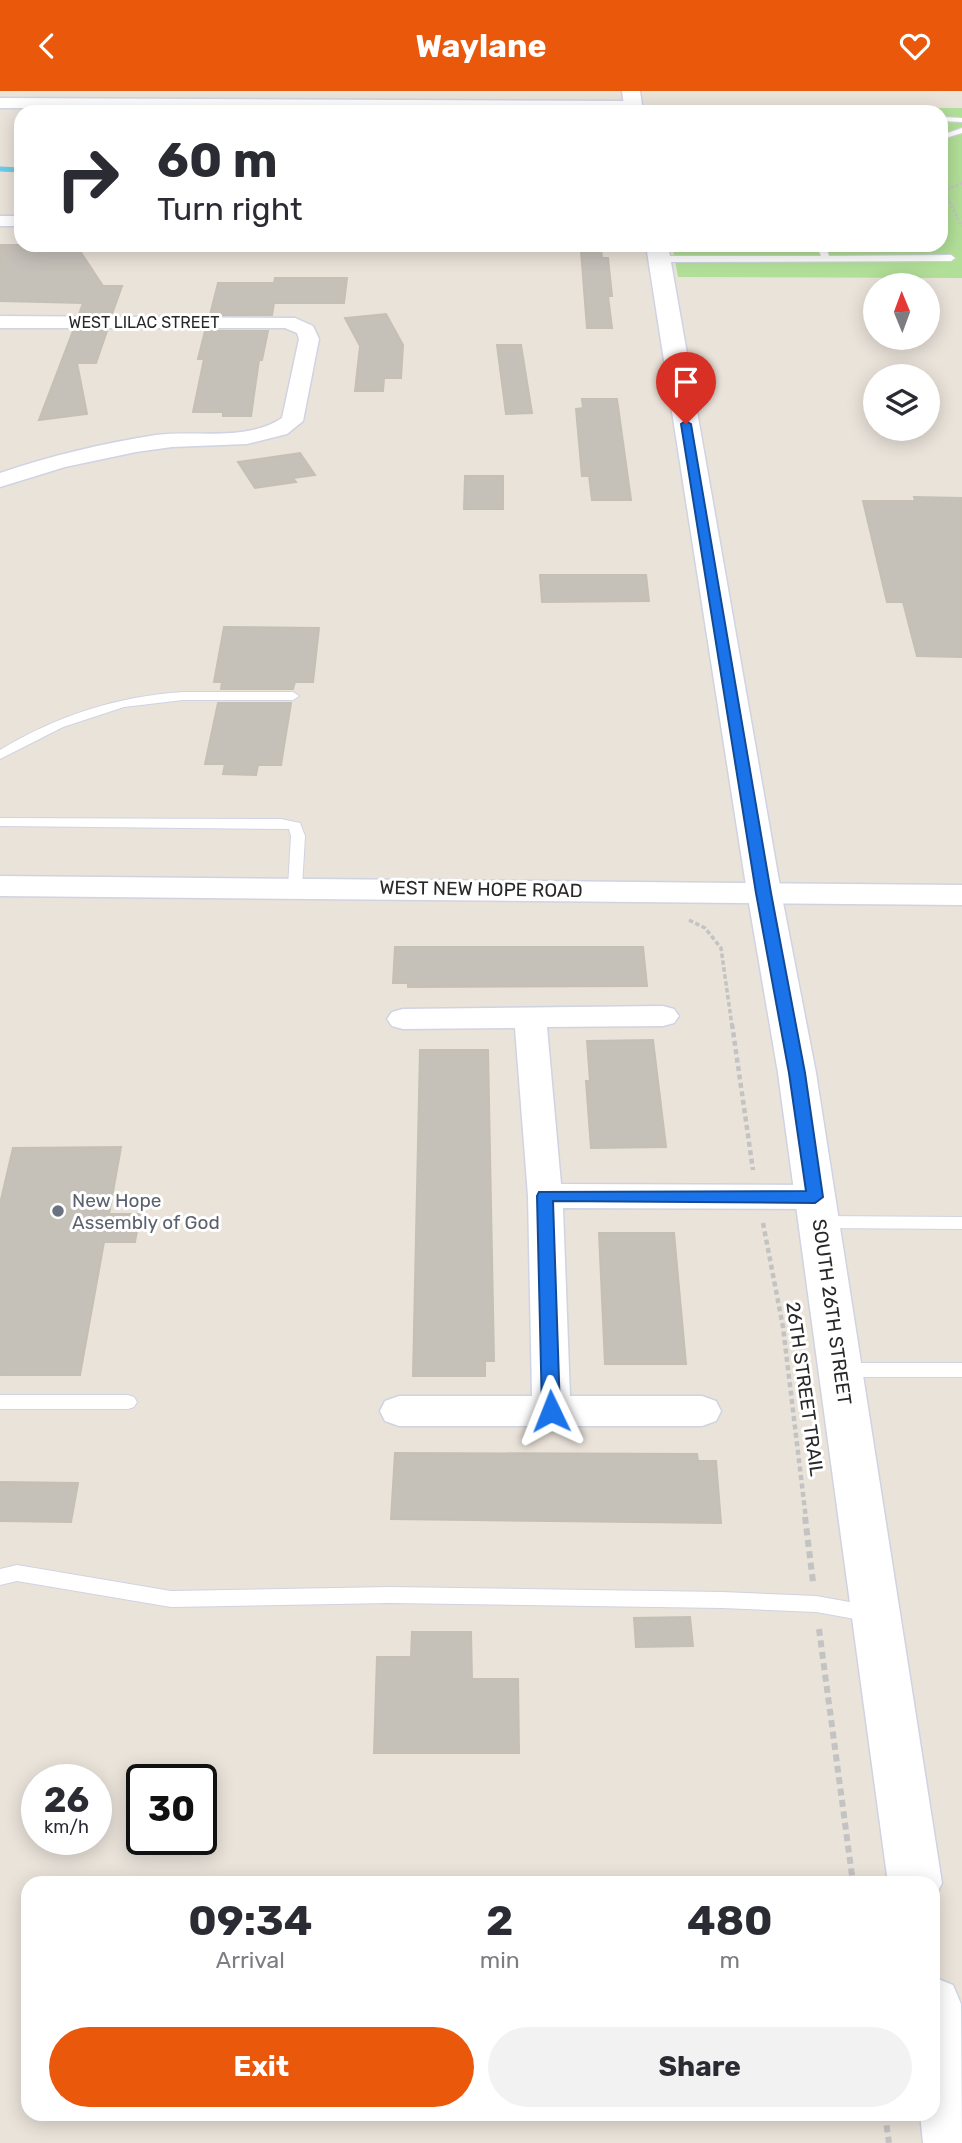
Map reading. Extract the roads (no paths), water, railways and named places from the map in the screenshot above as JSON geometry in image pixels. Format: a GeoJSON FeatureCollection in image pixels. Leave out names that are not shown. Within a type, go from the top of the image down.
{"type":"FeatureCollection","features":[{"type":"Feature","properties":{"kind":"street"},"geometry":{"type":"LineString","coordinates":[[147,105],[229,97],[633,103]]}},
{"type":"Feature","properties":{"kind":"street"},"geometry":{"type":"LineString","coordinates":[[0,103],[46,105]]}},
{"type":"Feature","properties":{"kind":"street","name":"SOUTH 26TH STREET"},"geometry":{"type":"LineString","coordinates":[[658,252],[764,893],[797,1073],[914,1876]]}},
{"type":"Feature","properties":{"kind":"street","name":"WEST LILAC STREET"},"geometry":{"type":"LineString","coordinates":[[0,322],[288,322],[306,330],[309,339],[292,421],[282,430],[259,436],[160,441],[94,454],[0,480]]}},
{"type":"Feature","properties":{"kind":"street","name":"WEST NEW HOPE ROAD"},"geometry":{"type":"LineString","coordinates":[[0,886],[962,895]]}},
{"type":"Feature","properties":{"kind":"street"},"geometry":{"type":"LineString","coordinates":[[403,1019],[663,1016]]}},
{"type":"Feature","properties":{"kind":"street"},"geometry":{"type":"LineString","coordinates":[[530,1018],[545,1196],[551,1411]]}},
{"type":"Feature","properties":{"kind":"street"},"geometry":{"type":"LineString","coordinates":[[545,1196],[758,1195],[817,1210]]}},
{"type":"Feature","properties":{"kind":"street"},"geometry":{"type":"LineString","coordinates":[[399,1411],[702,1411]]}},
{"type":"Feature","properties":{"kind":"street"},"geometry":{"type":"LineString","coordinates":[[940,2053],[953,2143]]}},
{"type":"Feature","properties":{"kind":"lane"},"geometry":{"type":"LineString","coordinates":[[658,252],[826,259],[951,258]]}},
{"type":"Feature","properties":{"kind":"lane"},"geometry":{"type":"LineString","coordinates":[[824,252],[826,259]]}},
{"type":"Feature","properties":{"kind":"lane"},"geometry":{"type":"LineString","coordinates":[[0,755],[27,738],[71,719],[134,702],[167,697],[293,696]]}},
{"type":"Feature","properties":{"kind":"lane"},"geometry":{"type":"LineString","coordinates":[[0,822],[281,823],[295,826],[298,836],[295,887]]}},
{"type":"Feature","properties":{"kind":"lane"},"geometry":{"type":"LineString","coordinates":[[817,1210],[962,1223]]}},
{"type":"Feature","properties":{"kind":"lane"},"geometry":{"type":"LineString","coordinates":[[840,1370],[962,1370]]}},
{"type":"Feature","properties":{"kind":"lane"},"geometry":{"type":"LineString","coordinates":[[0,1402],[128,1402]]}},
{"type":"Feature","properties":{"kind":"lane"},"geometry":{"type":"LineString","coordinates":[[0,1577],[17,1573],[171,1599],[390,1595],[816,1604],[876,1615]]}},
{"type":"Feature","properties":{"kind":"waterway"},"geometry":{"type":"LineString","coordinates":[[0,169],[14,170]]}},
{"type":"Feature","properties":{"kind":"place","name":"New Hope Assembly of God"},"geometry":{"type":"Point","coordinates":[58,1211]}}]}
